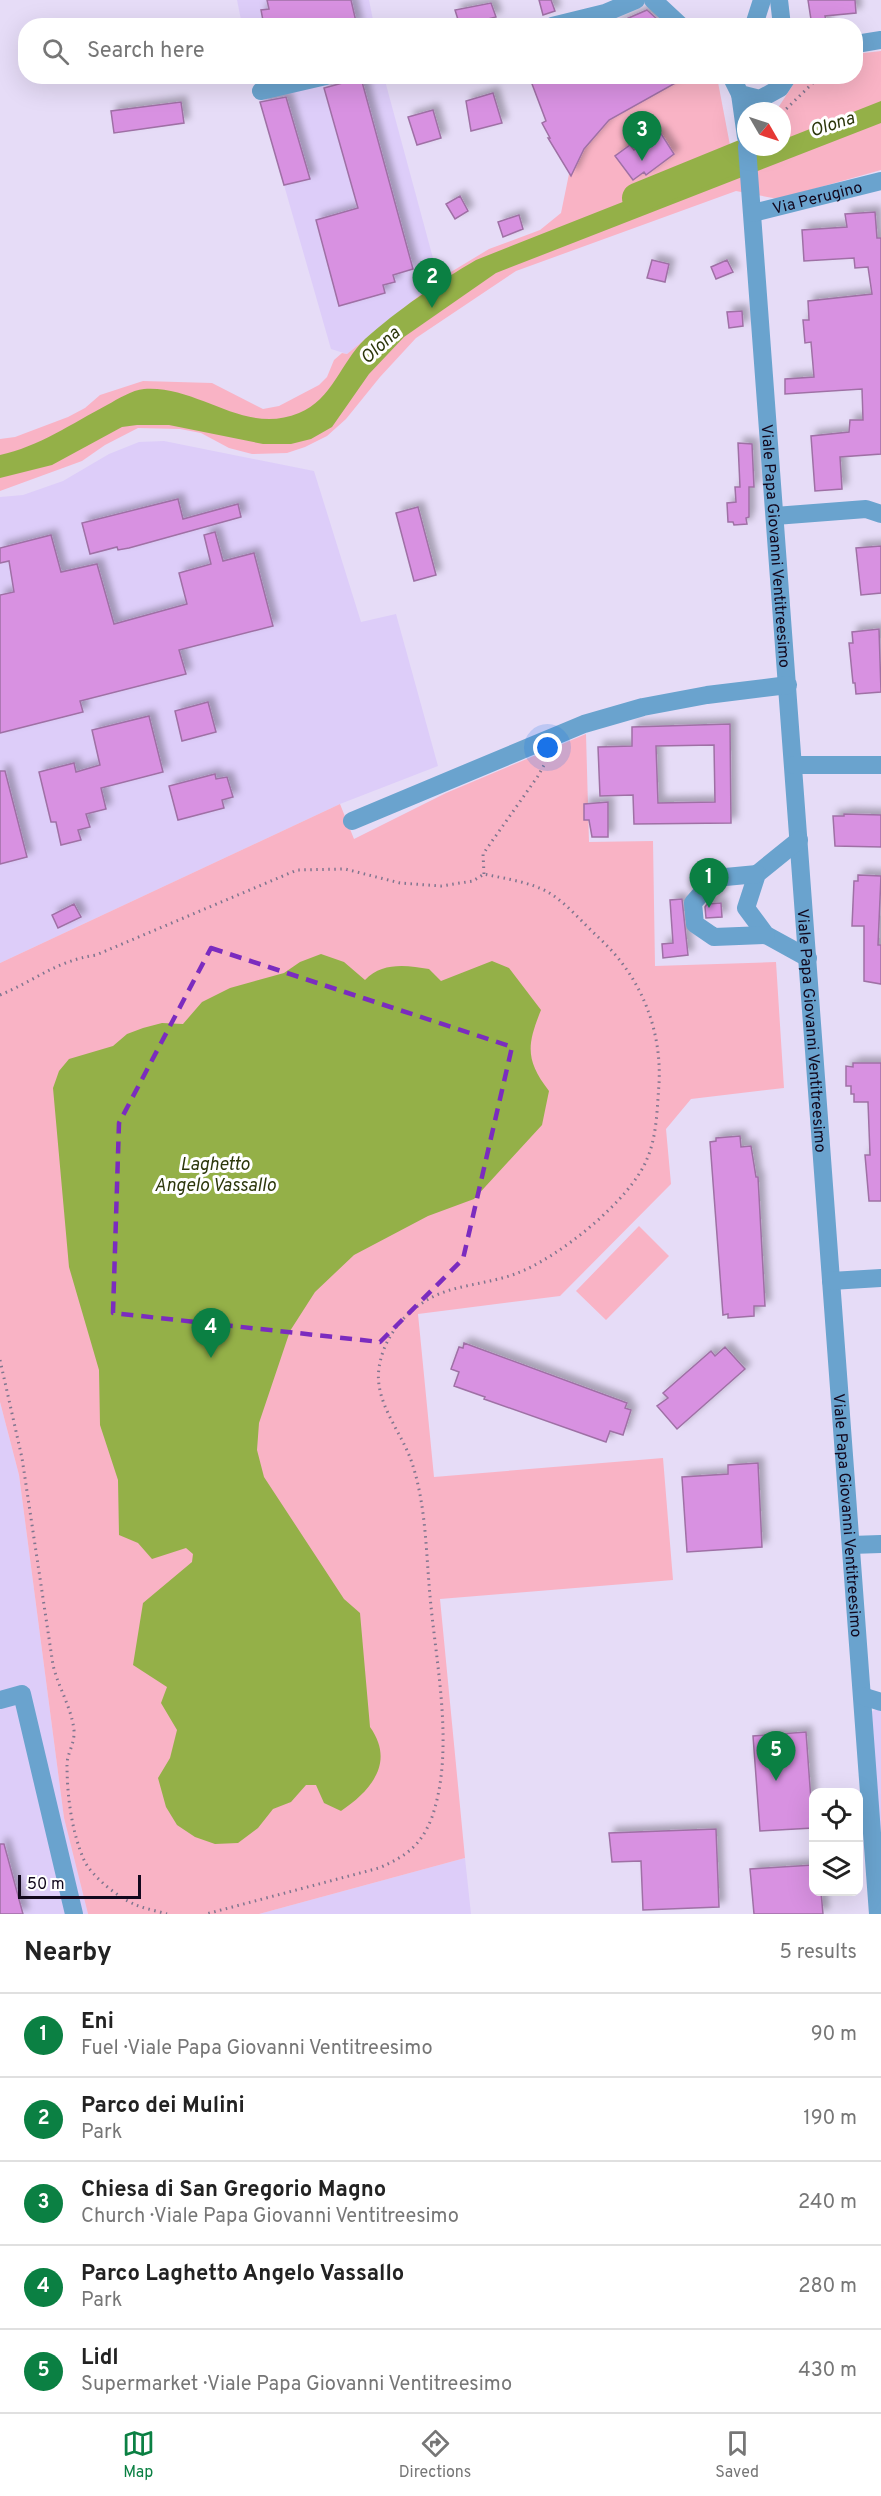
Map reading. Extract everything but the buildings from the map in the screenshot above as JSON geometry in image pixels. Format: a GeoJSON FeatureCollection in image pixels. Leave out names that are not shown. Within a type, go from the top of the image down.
{"type":"FeatureCollection","features":[{"type":"Feature","properties":{"kind":"street"},"geometry":{"type":"LineString","coordinates":[[585,18],[605,13],[636,0]]}},
{"type":"Feature","properties":{"kind":"street"},"geometry":{"type":"LineString","coordinates":[[653,0],[674,18]]}},
{"type":"Feature","properties":{"kind":"street"},"geometry":{"type":"LineString","coordinates":[[756,18],[762,0]]}},
{"type":"Feature","properties":{"kind":"street"},"geometry":{"type":"LineString","coordinates":[[779,0],[781,18]]}},
{"type":"Feature","properties":{"kind":"street"},"geometry":{"type":"LineString","coordinates":[[863,43],[881,40]]}},
{"type":"Feature","properties":{"kind":"street"},"geometry":{"type":"LineString","coordinates":[[261,91],[291,84]]}},
{"type":"Feature","properties":{"kind":"street"},"geometry":{"type":"LineString","coordinates":[[735,84],[741,102]]}},
{"type":"Feature","properties":{"kind":"street"},"geometry":{"type":"LineString","coordinates":[[767,102],[783,84]]}},
{"type":"Feature","properties":{"kind":"street"},"geometry":{"type":"LineString","coordinates":[[740,94],[764,102]]}},
{"type":"Feature","properties":{"kind":"street","name":"Viale Papa Giovanni Ventitreesimo"},"geometry":{"type":"LineString","coordinates":[[748,156],[851,1545],[869,1706],[878,1859],[878,1914]]}},
{"type":"Feature","properties":{"kind":"street","name":"Via Perugino"},"geometry":{"type":"LineString","coordinates":[[753,213],[881,182]]}},
{"type":"Feature","properties":{"kind":"street"},"geometry":{"type":"LineString","coordinates":[[775,516],[876,507]]}},
{"type":"Feature","properties":{"kind":"street"},"geometry":{"type":"LineString","coordinates":[[352,821],[584,724],[643,707],[707,695],[788,685]]}},
{"type":"Feature","properties":{"kind":"street"},"geometry":{"type":"LineString","coordinates":[[794,765],[881,765]]}},
{"type":"Feature","properties":{"kind":"street"},"geometry":{"type":"LineString","coordinates":[[799,840],[757,874],[746,908],[766,935],[808,958]]}},
{"type":"Feature","properties":{"kind":"street"},"geometry":{"type":"LineString","coordinates":[[757,874],[715,878],[693,903],[694,924],[714,937],[766,935]]}},
{"type":"Feature","properties":{"kind":"street"},"geometry":{"type":"LineString","coordinates":[[831,1281],[881,1278]]}},
{"type":"Feature","properties":{"kind":"street"},"geometry":{"type":"LineString","coordinates":[[851,1545],[881,1544]]}},
{"type":"Feature","properties":{"kind":"street"},"geometry":{"type":"LineString","coordinates":[[0,1700],[22,1694],[74,1914]]}},
{"type":"Feature","properties":{"kind":"street"},"geometry":{"type":"LineString","coordinates":[[869,1706],[881,1702]]}},
{"type":"Feature","properties":{"kind":"path"},"geometry":{"type":"LineString","coordinates":[[791,104],[812,84]]}},
{"type":"Feature","properties":{"kind":"path"},"geometry":{"type":"LineString","coordinates":[[484,874],[483,854],[548,759],[551,738]]}},
{"type":"Feature","properties":{"kind":"path"},"geometry":{"type":"LineString","coordinates":[[0,995],[27,984],[40,973],[72,959],[96,955],[297,870],[345,869],[400,883],[441,886],[473,881],[484,874],[536,886],[553,895],[612,949],[636,981],[653,1020],[660,1063],[655,1133],[647,1160],[633,1183],[560,1251],[516,1274],[444,1291],[415,1307],[391,1332],[379,1370],[385,1408],[412,1462],[422,1506],[442,1733],[441,1785],[431,1819],[418,1843],[403,1858],[379,1868],[206,1914]]}},
{"type":"Feature","properties":{"kind":"path"},"geometry":{"type":"LineString","coordinates":[[0,1360],[22,1458],[52,1665],[57,1682],[63,1691],[74,1730],[74,1744],[67,1762],[69,1796],[85,1862],[122,1897],[136,1905],[167,1914]]}},
{"type":"Feature","properties":{"kind":"highlighted area"},"geometry":{"type":"Polygon","coordinates":[[[211,948],[512,1047],[463,1259],[380,1342],[113,1313],[119,1123],[211,948]]]}},
{"type":"Feature","properties":{"kind":"shaded area"},"geometry":{"type":"Polygon","coordinates":[[[237,0],[369,0],[373,18],[241,18],[237,0]]]}},
{"type":"Feature","properties":{"kind":"shaded area"},"geometry":{"type":"Polygon","coordinates":[[[881,51],[881,170],[778,199],[736,191],[516,271],[416,338],[346,419],[327,436],[305,447],[287,453],[252,454],[229,448],[201,433],[180,429],[138,428],[105,445],[82,461],[0,491],[0,439],[15,437],[68,417],[85,408],[100,395],[143,381],[212,383],[263,409],[279,406],[319,385],[327,377],[334,360],[342,353],[347,354],[441,278],[489,249],[540,230],[561,213],[569,174],[584,149],[609,120],[673,84],[718,84],[733,161],[733,152],[737,150],[737,156],[791,156],[791,102],[782,102],[793,84],[863,84],[863,53],[881,51]]]}},
{"type":"Feature","properties":{"kind":"shaded area"},"geometry":{"type":"Polygon","coordinates":[[[255,84],[386,84],[437,273],[441,278],[347,354],[331,349],[255,84]]]}},
{"type":"Feature","properties":{"kind":"shaded area"},"geometry":{"type":"Polygon","coordinates":[[[164,441],[314,471],[361,622],[396,614],[438,766],[340,804],[0,963],[0,497],[23,495],[63,481],[109,454],[139,442],[164,441]]]}},
{"type":"Feature","properties":{"kind":"shaded area"},"geometry":{"type":"Polygon","coordinates":[[[586,734],[589,842],[653,841],[655,966],[776,962],[784,1088],[691,1099],[666,1129],[671,1184],[560,1296],[418,1314],[434,1477],[663,1458],[673,1580],[440,1599],[465,1858],[259,1914],[88,1914],[64,1818],[19,1475],[0,1402],[0,963],[340,804],[354,839],[446,793],[586,734]]]}},
{"type":"Feature","properties":{"kind":"shaded area"},"geometry":{"type":"Polygon","coordinates":[[[639,1226],[669,1256],[606,1320],[576,1291],[639,1226]]]}},
{"type":"Feature","properties":{"kind":"shaded area"},"geometry":{"type":"Polygon","coordinates":[[[0,1402],[19,1475],[64,1818],[88,1914],[0,1914],[0,1402]]]}},
{"type":"Feature","properties":{"kind":"shaded area"},"geometry":{"type":"Polygon","coordinates":[[[881,1708],[881,1914],[864,1714],[881,1708]]]}},
{"type":"Feature","properties":{"kind":"shaded area"},"geometry":{"type":"Polygon","coordinates":[[[465,1858],[471,1914],[259,1914],[465,1858]]]}},
{"type":"Feature","properties":{"kind":"water"},"geometry":{"type":"Polygon","coordinates":[[[881,101],[881,123],[496,273],[404,337],[369,374],[332,427],[311,439],[291,444],[263,444],[169,425],[137,425],[122,427],[52,465],[0,478],[0,455],[42,440],[139,390],[164,390],[184,394],[240,414],[259,418],[279,418],[299,413],[320,399],[365,339],[419,297],[476,260],[739,156],[791,156],[791,136],[881,101]]]}},
{"type":"Feature","properties":{"kind":"water","name":"Laghetto Angelo Vassallo"},"geometry":{"type":"Polygon","coordinates":[[[321,954],[344,962],[365,980],[379,970],[395,966],[429,969],[441,981],[492,961],[509,968],[541,1010],[533,1033],[531,1052],[536,1070],[549,1091],[542,1125],[474,1199],[428,1216],[354,1255],[315,1292],[290,1331],[259,1423],[257,1450],[264,1477],[344,1599],[360,1613],[370,1727],[377,1740],[380,1763],[376,1774],[362,1794],[341,1811],[324,1803],[316,1785],[306,1785],[291,1802],[273,1809],[258,1828],[238,1843],[215,1844],[195,1837],[177,1825],[166,1807],[158,1778],[170,1758],[177,1730],[161,1703],[167,1687],[133,1665],[143,1603],[192,1562],[193,1554],[186,1548],[152,1559],[138,1543],[119,1535],[118,1480],[100,1425],[99,1370],[69,1267],[53,1088],[59,1071],[69,1059],[113,1046],[127,1034],[143,1028],[162,1023],[183,1024],[202,1002],[230,988],[284,973],[300,962],[321,954]]]}},
{"type":"Feature","properties":{"kind":"waterway","name":"Olona"},"geometry":{"type":"LineString","coordinates":[[637,198],[740,156]]}},
{"type":"Feature","properties":{"kind":"place","name":"Chiesa di San Gregorio Magno"},"geometry":{"type":"Point","coordinates":[642,161]}},
{"type":"Feature","properties":{"kind":"place","name":"Parco dei Mulini"},"geometry":{"type":"Point","coordinates":[432,308]}},
{"type":"Feature","properties":{"kind":"place","name":"Eni"},"geometry":{"type":"Point","coordinates":[709,908]}},
{"type":"Feature","properties":{"kind":"place","name":"Parco Laghetto Angelo Vassallo"},"geometry":{"type":"Point","coordinates":[211,1358]}},
{"type":"Feature","properties":{"kind":"place","name":"Lidl"},"geometry":{"type":"Point","coordinates":[776,1781]}}]}
